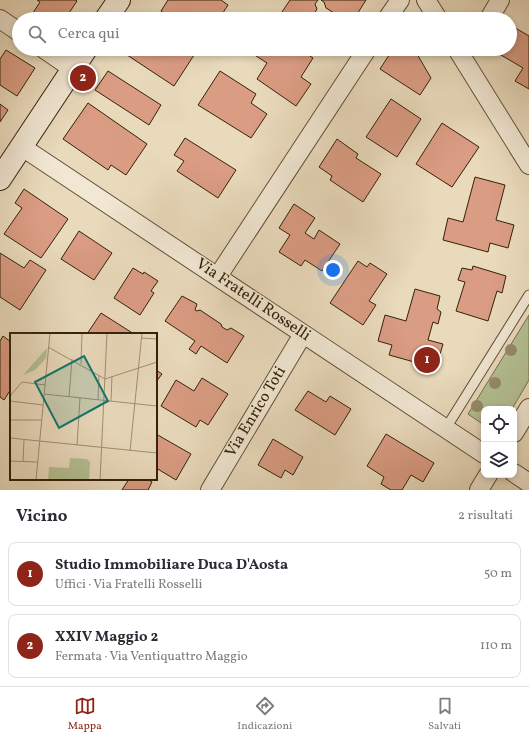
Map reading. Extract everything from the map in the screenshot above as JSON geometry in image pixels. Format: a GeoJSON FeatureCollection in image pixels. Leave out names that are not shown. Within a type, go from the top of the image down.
{"type":"FeatureCollection","features":[{"type":"Feature","properties":{"kind":"street"},"geometry":{"type":"LineString","coordinates":[[111,12],[119,0]]}},
{"type":"Feature","properties":{"kind":"street"},"geometry":{"type":"LineString","coordinates":[[392,12],[400,0]]}},
{"type":"Feature","properties":{"kind":"street"},"geometry":{"type":"LineString","coordinates":[[426,0],[434,12]]}},
{"type":"Feature","properties":{"kind":"street"},"geometry":{"type":"LineString","coordinates":[[493,12],[500,0]]}},
{"type":"Feature","properties":{"kind":"street"},"geometry":{"type":"LineString","coordinates":[[0,19],[12,27]]}},
{"type":"Feature","properties":{"kind":"street"},"geometry":{"type":"LineString","coordinates":[[54,56],[73,69]]}},
{"type":"Feature","properties":{"kind":"street"},"geometry":{"type":"LineString","coordinates":[[0,179],[81,56]]}},
{"type":"Feature","properties":{"kind":"street"},"geometry":{"type":"LineString","coordinates":[[218,276],[363,56]]}},
{"type":"Feature","properties":{"kind":"street"},"geometry":{"type":"LineString","coordinates":[[466,56],[529,165]]}},
{"type":"Feature","properties":{"kind":"street","name":"Via Fratelli Rosselli"},"geometry":{"type":"LineString","coordinates":[[22,147],[481,452]]}},
{"type":"Feature","properties":{"kind":"street","name":"Via Enrico Toti"},"geometry":{"type":"LineString","coordinates":[[210,490],[303,334]]}},
{"type":"Feature","properties":{"kind":"street"},"geometry":{"type":"LineString","coordinates":[[517,428],[529,408]]}},
{"type":"Feature","properties":{"kind":"street"},"geometry":{"type":"LineString","coordinates":[[517,475],[529,483]]}},
{"type":"Feature","properties":{"kind":"street"},"geometry":{"type":"LineString","coordinates":[[479,490],[486,478]]}},
{"type":"Feature","properties":{"kind":"lane"},"geometry":{"type":"LineString","coordinates":[[446,428],[529,295]]}},
{"type":"Feature","properties":{"kind":"green space"},"geometry":{"type":"Polygon","coordinates":[[[529,315],[529,380],[514,406],[481,406],[481,423],[468,414],[529,315]]]}},
{"type":"Feature","properties":{"kind":"building"},"geometry":{"type":"Polygon","coordinates":[[[37,0],[77,1],[70,12],[34,12],[40,2],[37,0]]]}},
{"type":"Feature","properties":{"kind":"building"},"geometry":{"type":"Polygon","coordinates":[[[168,0],[221,0],[228,5],[224,12],[161,11],[168,0]]]}},
{"type":"Feature","properties":{"kind":"building"},"geometry":{"type":"Polygon","coordinates":[[[290,0],[318,0],[315,4],[317,9],[315,12],[282,12],[290,0]]]}},
{"type":"Feature","properties":{"kind":"building"},"geometry":{"type":"Polygon","coordinates":[[[321,0],[366,0],[358,12],[333,12],[326,8],[324,2],[321,0]]]}},
{"type":"Feature","properties":{"kind":"building"},"geometry":{"type":"Polygon","coordinates":[[[517,29],[529,36],[529,89],[515,81],[523,68],[503,56],[517,56],[517,29]]]}},
{"type":"Feature","properties":{"kind":"building"},"geometry":{"type":"Polygon","coordinates":[[[6,50],[12,54],[12,56],[16,56],[35,68],[17,96],[0,85],[0,59],[6,50]]]}},
{"type":"Feature","properties":{"kind":"building"},"geometry":{"type":"Polygon","coordinates":[[[129,56],[193,56],[174,86],[129,56]]]}},
{"type":"Feature","properties":{"kind":"building"},"geometry":{"type":"Polygon","coordinates":[[[256,56],[310,56],[313,58],[301,77],[311,84],[296,106],[257,79],[267,63],[256,56]]]}},
{"type":"Feature","properties":{"kind":"building"},"geometry":{"type":"Polygon","coordinates":[[[388,56],[418,56],[431,78],[420,95],[380,69],[388,56]]]}},
{"type":"Feature","properties":{"kind":"building"},"geometry":{"type":"Polygon","coordinates":[[[108,71],[161,105],[149,125],[95,90],[108,71]]]}},
{"type":"Feature","properties":{"kind":"building"},"geometry":{"type":"Polygon","coordinates":[[[220,71],[256,94],[251,103],[267,114],[251,138],[198,105],[220,71]]]}},
{"type":"Feature","properties":{"kind":"building"},"geometry":{"type":"Polygon","coordinates":[[[391,99],[421,119],[397,157],[366,137],[391,99]]]}},
{"type":"Feature","properties":{"kind":"building"},"geometry":{"type":"Polygon","coordinates":[[[88,103],[147,144],[126,175],[111,165],[108,170],[63,139],[88,103]]]}},
{"type":"Feature","properties":{"kind":"building"},"geometry":{"type":"Polygon","coordinates":[[[0,104],[8,110],[0,122],[0,104]]]}},
{"type":"Feature","properties":{"kind":"building"},"geometry":{"type":"Polygon","coordinates":[[[442,123],[479,147],[452,187],[416,164],[442,123]]]}},
{"type":"Feature","properties":{"kind":"building"},"geometry":{"type":"Polygon","coordinates":[[[185,138],[236,170],[218,198],[177,171],[184,161],[174,155],[185,138]]]}},
{"type":"Feature","properties":{"kind":"building"},"geometry":{"type":"Polygon","coordinates":[[[337,139],[358,154],[356,158],[381,174],[363,202],[330,180],[332,176],[319,167],[337,139]]]}},
{"type":"Feature","properties":{"kind":"building"},"geometry":{"type":"Polygon","coordinates":[[[475,177],[505,185],[496,220],[514,225],[508,248],[490,243],[488,252],[443,240],[448,218],[463,222],[475,177]]]}},
{"type":"Feature","properties":{"kind":"building"},"geometry":{"type":"Polygon","coordinates":[[[24,189],[68,219],[41,258],[4,234],[22,208],[15,203],[24,189]]]}},
{"type":"Feature","properties":{"kind":"building"},"geometry":{"type":"Polygon","coordinates":[[[294,204],[315,218],[305,233],[314,239],[319,230],[340,244],[322,271],[305,260],[301,266],[279,252],[290,235],[279,228],[294,204]]]}},
{"type":"Feature","properties":{"kind":"building"},"geometry":{"type":"Polygon","coordinates":[[[79,231],[112,253],[94,280],[61,259],[79,231]]]}},
{"type":"Feature","properties":{"kind":"building"},"geometry":{"type":"Polygon","coordinates":[[[0,253],[24,268],[30,260],[46,270],[20,310],[0,297],[0,253]]]}},
{"type":"Feature","properties":{"kind":"building"},"geometry":{"type":"Polygon","coordinates":[[[358,261],[367,267],[370,263],[387,274],[369,301],[376,305],[363,325],[330,303],[358,261]]]}},
{"type":"Feature","properties":{"kind":"building"},"geometry":{"type":"Polygon","coordinates":[[[473,266],[506,276],[502,293],[497,291],[488,321],[456,311],[465,282],[458,280],[462,268],[472,270],[473,266]]]}},
{"type":"Feature","properties":{"kind":"building"},"geometry":{"type":"Polygon","coordinates":[[[133,268],[143,274],[144,272],[158,281],[151,291],[154,293],[140,315],[114,298],[133,268]]]}},
{"type":"Feature","properties":{"kind":"building"},"geometry":{"type":"Polygon","coordinates":[[[415,289],[440,296],[437,309],[441,312],[438,324],[433,322],[428,340],[443,344],[436,368],[389,355],[392,345],[378,341],[385,315],[406,321],[415,289]]]}},
{"type":"Feature","properties":{"kind":"building"},"geometry":{"type":"Polygon","coordinates":[[[182,296],[197,304],[195,310],[200,310],[221,324],[222,327],[227,330],[231,328],[244,336],[227,363],[201,346],[196,354],[189,349],[195,341],[165,321],[182,296]]]}},
{"type":"Feature","properties":{"kind":"building"},"geometry":{"type":"Polygon","coordinates":[[[101,313],[132,333],[88,333],[101,313]]]}},
{"type":"Feature","properties":{"kind":"building"},"geometry":{"type":"Polygon","coordinates":[[[3,336],[10,341],[10,391],[4,400],[0,397],[0,341],[3,336]]]}},
{"type":"Feature","properties":{"kind":"building"},"geometry":{"type":"Polygon","coordinates":[[[157,371],[162,374],[157,381],[157,371]]]}},
{"type":"Feature","properties":{"kind":"building"},"geometry":{"type":"Polygon","coordinates":[[[202,378],[228,394],[208,425],[200,420],[196,427],[161,406],[176,380],[194,391],[202,378]]]}},
{"type":"Feature","properties":{"kind":"building"},"geometry":{"type":"Polygon","coordinates":[[[308,391],[326,402],[330,396],[351,409],[335,435],[295,410],[308,391]]]}},
{"type":"Feature","properties":{"kind":"building"},"geometry":{"type":"Polygon","coordinates":[[[386,434],[434,463],[423,482],[411,475],[402,490],[391,490],[381,484],[384,477],[367,466],[386,434]]]}},
{"type":"Feature","properties":{"kind":"building"},"geometry":{"type":"Polygon","coordinates":[[[157,435],[191,454],[176,480],[157,469],[157,435]]]}},
{"type":"Feature","properties":{"kind":"building"},"geometry":{"type":"Polygon","coordinates":[[[273,439],[303,457],[293,475],[285,470],[281,478],[258,465],[273,439]]]}},
{"type":"Feature","properties":{"kind":"building"},"geometry":{"type":"Polygon","coordinates":[[[128,480],[149,480],[152,482],[148,490],[122,490],[128,480]]]}},
{"type":"Feature","properties":{"kind":"place","name":"XXIV Maggio 2"},"geometry":{"type":"Point","coordinates":[83,78]}},
{"type":"Feature","properties":{"kind":"place","name":"Studio Immobiliare Duca D'Aosta"},"geometry":{"type":"Point","coordinates":[427,360]}}]}
